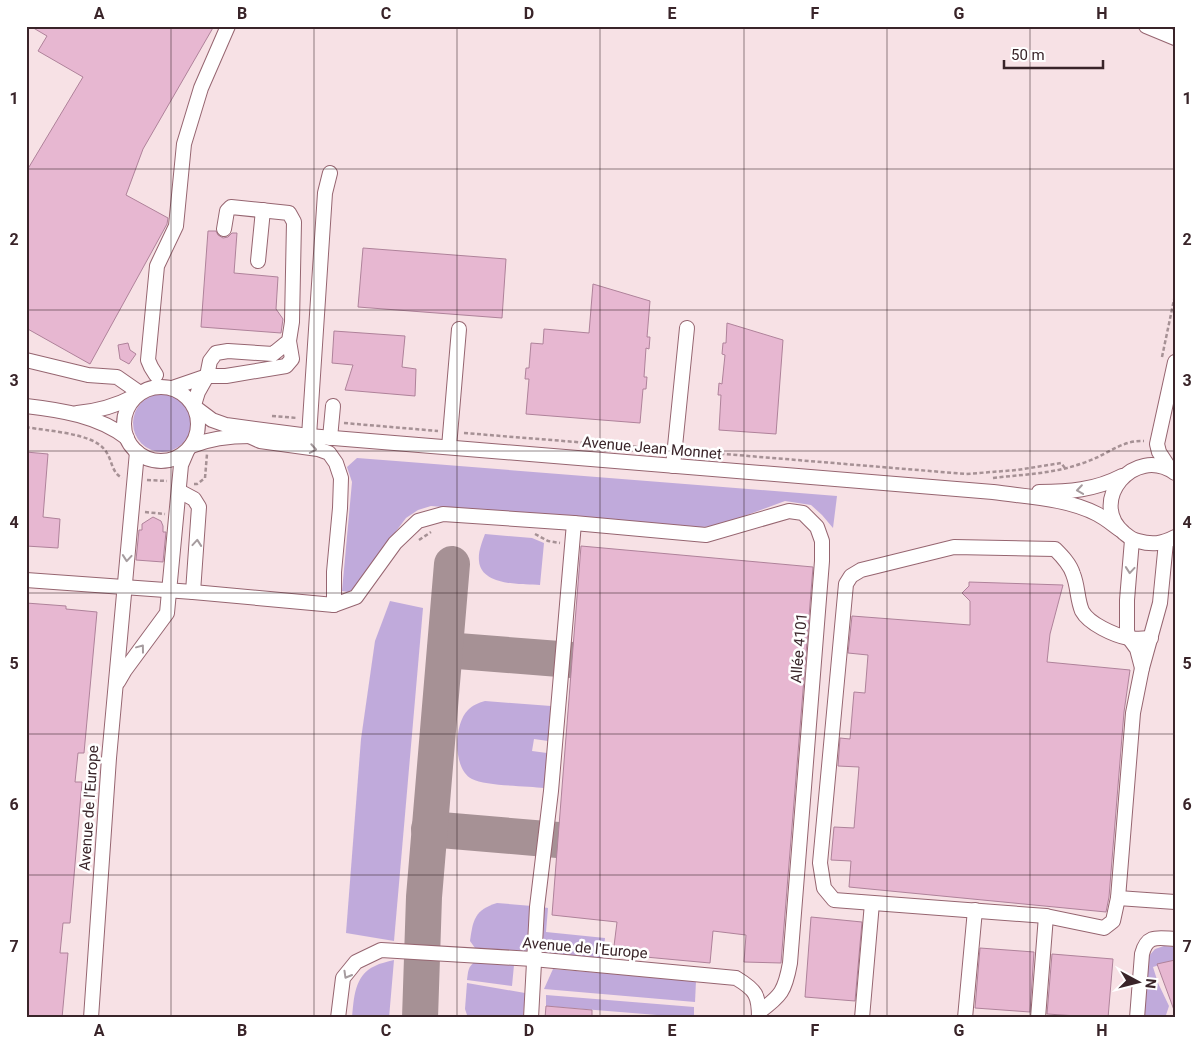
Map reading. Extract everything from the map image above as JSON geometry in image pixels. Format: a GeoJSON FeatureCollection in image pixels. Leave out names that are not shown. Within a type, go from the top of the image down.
{"type":"FeatureCollection","features":[{"type":"Feature","properties":{"kind":"street"},"geometry":{"type":"LineString","coordinates":[[156,375],[148,360],[157,266],[176,226],[182,158],[189,126],[201,88],[228,26]]}},
{"type":"Feature","properties":{"kind":"street"},"geometry":{"type":"LineString","coordinates":[[1146,26],[1175,38]]}},
{"type":"Feature","properties":{"kind":"street"},"geometry":{"type":"LineString","coordinates":[[309,436],[325,193],[330,173]]}},
{"type":"Feature","properties":{"kind":"street"},"geometry":{"type":"LineString","coordinates":[[172,388],[208,376],[226,376],[286,366],[292,359],[289,341],[292,322],[294,222],[289,213],[231,207],[227,211],[224,229]]}},
{"type":"Feature","properties":{"kind":"street"},"geometry":{"type":"LineString","coordinates":[[258,261],[263,210]]}},
{"type":"Feature","properties":{"kind":"street"},"geometry":{"type":"LineString","coordinates":[[673,466],[687,328]]}},
{"type":"Feature","properties":{"kind":"street"},"geometry":{"type":"LineString","coordinates":[[449,447],[459,329]]}},
{"type":"Feature","properties":{"kind":"street"},"geometry":{"type":"LineString","coordinates":[[115,690],[124,670],[167,613],[181,465],[195,440],[199,424],[195,407],[198,392],[208,376],[210,362],[216,353],[228,351],[273,354],[289,341]]}},
{"type":"Feature","properties":{"kind":"street"},"geometry":{"type":"LineString","coordinates":[[26,360],[88,375],[117,377],[138,394]]}},
{"type":"Feature","properties":{"kind":"street"},"geometry":{"type":"LineString","coordinates":[[1140,466],[1157,444],[1169,414],[1175,362]]}},
{"type":"Feature","properties":{"kind":"street"},"geometry":{"type":"LineString","coordinates":[[72,413],[96,412],[156,386],[172,388],[181,392],[195,407]]}},
{"type":"Feature","properties":{"kind":"street"},"geometry":{"type":"LineString","coordinates":[[127,438],[124,420],[126,411],[138,394]]}},
{"type":"Feature","properties":{"kind":"street"},"geometry":{"type":"LineString","coordinates":[[28,406],[72,413],[101,423],[127,438],[137,452],[146,458],[157,461],[168,461],[189,449]]}},
{"type":"Feature","properties":{"kind":"street"},"geometry":{"type":"LineString","coordinates":[[330,438],[333,406]]}},
{"type":"Feature","properties":{"kind":"street","name":"Avenue Jean Monnet"},"geometry":{"type":"LineString","coordinates":[[195,407],[212,420],[226,425],[309,436],[993,492],[1042,499],[1078,507],[1104,518],[1132,540]]}},
{"type":"Feature","properties":{"kind":"street","name":"Avenue Jean Monnet"},"geometry":{"type":"LineString","coordinates":[[189,449],[210,439],[231,436],[309,436]]}},
{"type":"Feature","properties":{"kind":"street"},"geometry":{"type":"LineString","coordinates":[[26,580],[125,586],[334,605],[334,572],[341,478],[336,463],[328,453],[318,449],[260,441],[249,436]]}},
{"type":"Feature","properties":{"kind":"street"},"geometry":{"type":"LineString","coordinates":[[1157,444],[1159,452],[1172,471]]}},
{"type":"Feature","properties":{"kind":"street","name":"Avenue de l'Europe"},"geometry":{"type":"LineString","coordinates":[[91,1018],[115,690],[137,452]]}},
{"type":"Feature","properties":{"kind":"street"},"geometry":{"type":"LineString","coordinates":[[1140,466],[1154,464],[1172,471]]}},
{"type":"Feature","properties":{"kind":"street","name":"Avenue Jean Monnet"},"geometry":{"type":"LineString","coordinates":[[993,492],[1071,492],[1106,484],[1140,466]]}},
{"type":"Feature","properties":{"kind":"street"},"geometry":{"type":"LineString","coordinates":[[1119,529],[1113,516],[1111,504],[1113,490],[1125,474]]}},
{"type":"Feature","properties":{"kind":"street"},"geometry":{"type":"LineString","coordinates":[[179,491],[194,499],[199,507],[193,592]]}},
{"type":"Feature","properties":{"kind":"street","name":"Allée 4101"},"geometry":{"type":"LineString","coordinates":[[334,605],[356,597],[395,543],[418,522],[443,514],[706,535],[789,511],[803,513],[817,527],[822,541],[822,561],[790,963],[787,977],[777,1000],[759,1015]]}},
{"type":"Feature","properties":{"kind":"street"},"geometry":{"type":"LineString","coordinates":[[531,1018],[534,991],[533,959],[537,907],[551,791],[574,523]]}},
{"type":"Feature","properties":{"kind":"street"},"geometry":{"type":"LineString","coordinates":[[1142,668],[1137,649],[1129,638],[1127,600],[1132,540],[1152,545],[1170,539],[1169,571],[1151,638],[1142,668],[1133,714],[1118,898],[1114,920],[1104,928],[1046,916],[834,900],[824,888],[820,863],[846,584],[851,576],[861,570],[954,547],[1055,549],[1064,558],[1074,574],[1076,592],[1083,613],[1098,626],[1129,638],[1151,638]]}},
{"type":"Feature","properties":{"kind":"street"},"geometry":{"type":"LineString","coordinates":[[1118,898],[1175,902]]}},
{"type":"Feature","properties":{"kind":"street"},"geometry":{"type":"LineString","coordinates":[[862,1018],[872,902]]}},
{"type":"Feature","properties":{"kind":"street"},"geometry":{"type":"LineString","coordinates":[[964,1018],[975,910]]}},
{"type":"Feature","properties":{"kind":"street"},"geometry":{"type":"LineString","coordinates":[[1038,1018],[1046,916]]}},
{"type":"Feature","properties":{"kind":"street"},"geometry":{"type":"LineString","coordinates":[[1137,1018],[1144,946],[1149,940],[1156,938],[1175,939]]}},
{"type":"Feature","properties":{"kind":"street","name":"Avenue de l'Europe"},"geometry":{"type":"LineString","coordinates":[[338,1018],[343,978],[356,962],[381,950],[533,959],[736,978],[756,992],[759,1000],[759,1015]]}},
{"type":"Feature","properties":{"kind":"path"},"geometry":{"type":"LineString","coordinates":[[267,416],[310,420]]}},
{"type":"Feature","properties":{"kind":"path"},"geometry":{"type":"LineString","coordinates":[[332,422],[966,474],[1017,470],[1061,463],[1064,468]]}},
{"type":"Feature","properties":{"kind":"path"},"geometry":{"type":"LineString","coordinates":[[136,512],[172,515]]}},
{"type":"Feature","properties":{"kind":"path"},"geometry":{"type":"LineString","coordinates":[[419,540],[435,530]]}},
{"type":"Feature","properties":{"kind":"path"},"geometry":{"type":"LineString","coordinates":[[530,532],[548,541],[572,545]]}},
{"type":"Feature","properties":{"kind":"shaded area"},"geometry":{"type":"Polygon","coordinates":[[[156,394],[168,394],[183,402],[191,417],[191,429],[183,444],[168,452],[156,452],[141,444],[133,429],[133,417],[141,402],[156,394]]]}},
{"type":"Feature","properties":{"kind":"shaded area"},"geometry":{"type":"Polygon","coordinates":[[[357,458],[837,496],[833,528],[811,505],[785,501],[717,526],[686,528],[431,506],[418,510],[406,518],[348,595],[348,592],[342,591],[352,482],[347,467],[357,458]]]}},
{"type":"Feature","properties":{"kind":"shaded area"},"geometry":{"type":"Polygon","coordinates":[[[485,534],[532,538],[544,543],[540,585],[513,584],[487,575],[481,569],[479,561],[485,534]]]}},
{"type":"Feature","properties":{"kind":"shaded area"},"geometry":{"type":"Polygon","coordinates":[[[390,601],[423,608],[394,941],[346,933],[361,739],[375,641],[390,601]]]}},
{"type":"Feature","properties":{"kind":"shaded area"},"geometry":{"type":"Polygon","coordinates":[[[485,701],[551,706],[548,741],[534,739],[532,751],[547,753],[544,788],[486,783],[472,779],[466,774],[458,756],[457,746],[460,725],[463,716],[468,710],[476,704],[485,701]]]}},
{"type":"Feature","properties":{"kind":"shaded area"},"geometry":{"type":"Polygon","coordinates":[[[497,903],[532,906],[528,950],[475,948],[470,941],[476,916],[484,909],[497,903]]]}},
{"type":"Feature","properties":{"kind":"shaded area"},"geometry":{"type":"Polygon","coordinates":[[[542,907],[548,908],[546,932],[605,938],[603,959],[539,952],[542,907]]]}},
{"type":"Feature","properties":{"kind":"shaded area"},"geometry":{"type":"Polygon","coordinates":[[[1164,946],[1175,947],[1175,960],[1153,967],[1169,1006],[1165,1018],[1144,1018],[1149,956],[1155,949],[1164,946]]]}},
{"type":"Feature","properties":{"kind":"shaded area"},"geometry":{"type":"Polygon","coordinates":[[[394,960],[389,1018],[352,1018],[356,988],[363,975],[377,965],[394,960]]]}},
{"type":"Feature","properties":{"kind":"shaded area"},"geometry":{"type":"Polygon","coordinates":[[[475,962],[514,965],[512,986],[467,980],[470,967],[475,962]]]}},
{"type":"Feature","properties":{"kind":"shaded area"},"geometry":{"type":"Polygon","coordinates":[[[553,969],[696,981],[695,1002],[544,989],[553,969]]]}},
{"type":"Feature","properties":{"kind":"shaded area"},"geometry":{"type":"Polygon","coordinates":[[[467,983],[525,993],[523,1018],[468,1018],[465,1009],[467,983]]]}},
{"type":"Feature","properties":{"kind":"shaded area"},"geometry":{"type":"Polygon","coordinates":[[[546,995],[694,1007],[694,1018],[546,1006],[546,995]]]}},
{"type":"Feature","properties":{"kind":"building"},"geometry":{"type":"Polygon","coordinates":[[[30,26],[214,26],[143,149],[126,195],[168,218],[167,224],[90,364],[26,328],[26,172],[83,77],[38,51],[47,36],[30,26]]]}},
{"type":"Feature","properties":{"kind":"building"},"geometry":{"type":"Polygon","coordinates":[[[208,231],[216,231],[223,238],[228,237],[232,233],[237,233],[234,273],[278,277],[276,309],[283,319],[281,333],[201,327],[208,231]]]}},
{"type":"Feature","properties":{"kind":"building"},"geometry":{"type":"Polygon","coordinates":[[[363,248],[506,259],[502,318],[358,307],[363,248]]]}},
{"type":"Feature","properties":{"kind":"building"},"geometry":{"type":"Polygon","coordinates":[[[593,284],[650,301],[647,337],[650,337],[649,349],[646,348],[644,377],[647,377],[646,389],[643,389],[640,423],[526,414],[529,379],[525,379],[526,368],[529,368],[531,343],[543,344],[544,329],[589,333],[593,284]]]}},
{"type":"Feature","properties":{"kind":"building"},"geometry":{"type":"Polygon","coordinates":[[[727,323],[783,340],[776,434],[719,430],[721,395],[718,395],[719,383],[722,384],[725,355],[722,354],[723,343],[726,343],[727,323]]]}},
{"type":"Feature","properties":{"kind":"building"},"geometry":{"type":"Polygon","coordinates":[[[334,331],[405,336],[402,367],[416,369],[415,396],[345,390],[353,365],[332,363],[334,331]]]}},
{"type":"Feature","properties":{"kind":"building"},"geometry":{"type":"Polygon","coordinates":[[[128,343],[130,350],[136,354],[129,364],[120,359],[118,345],[128,343]]]}},
{"type":"Feature","properties":{"kind":"building"},"geometry":{"type":"Polygon","coordinates":[[[26,452],[48,454],[43,517],[60,519],[58,548],[26,546],[26,452]]]}},
{"type":"Feature","properties":{"kind":"building"},"geometry":{"type":"Polygon","coordinates":[[[153,517],[161,521],[163,532],[166,532],[163,562],[136,560],[139,530],[142,530],[142,524],[153,517]]]}},
{"type":"Feature","properties":{"kind":"building"},"geometry":{"type":"Polygon","coordinates":[[[581,546],[813,567],[781,963],[744,962],[746,935],[713,931],[710,963],[613,954],[617,922],[552,915],[581,546]]]}},
{"type":"Feature","properties":{"kind":"building"},"geometry":{"type":"Polygon","coordinates":[[[969,582],[1063,585],[1050,634],[1047,662],[1130,670],[1124,712],[1109,897],[1106,912],[849,887],[851,861],[831,860],[834,827],[854,828],[859,767],[838,766],[840,738],[850,739],[854,692],[865,693],[868,655],[848,653],[852,616],[970,625],[970,601],[962,593],[969,586],[969,582]]]}},
{"type":"Feature","properties":{"kind":"building"},"geometry":{"type":"Polygon","coordinates":[[[26,603],[66,606],[66,609],[97,612],[84,753],[78,753],[75,782],[82,782],[70,923],[63,923],[60,953],[68,953],[62,1018],[26,1018],[26,603]]]}},
{"type":"Feature","properties":{"kind":"building"},"geometry":{"type":"Polygon","coordinates":[[[811,917],[862,922],[855,1001],[805,997],[811,917]]]}},
{"type":"Feature","properties":{"kind":"building"},"geometry":{"type":"Polygon","coordinates":[[[980,948],[1034,952],[1030,1012],[975,1008],[980,948]]]}},
{"type":"Feature","properties":{"kind":"building"},"geometry":{"type":"Polygon","coordinates":[[[1052,954],[1113,959],[1108,1018],[1047,1014],[1052,954]]]}},
{"type":"Feature","properties":{"kind":"building"},"geometry":{"type":"Polygon","coordinates":[[[1175,960],[1175,1010],[1174,1010],[1157,964],[1175,960]]]}},
{"type":"Feature","properties":{"kind":"building"},"geometry":{"type":"Polygon","coordinates":[[[546,1006],[592,1010],[592,1018],[545,1018],[546,1006]]]}},
{"type":"Feature","properties":{"kind":"taxiway"},"geometry":{"type":"LineString","coordinates":[[420,1018],[424,897],[452,564]]}},
{"type":"Feature","properties":{"kind":"taxiway"},"geometry":{"type":"LineString","coordinates":[[445,650],[572,660]]}},
{"type":"Feature","properties":{"kind":"taxiway"},"geometry":{"type":"LineString","coordinates":[[429,829],[558,840]]}}]}
